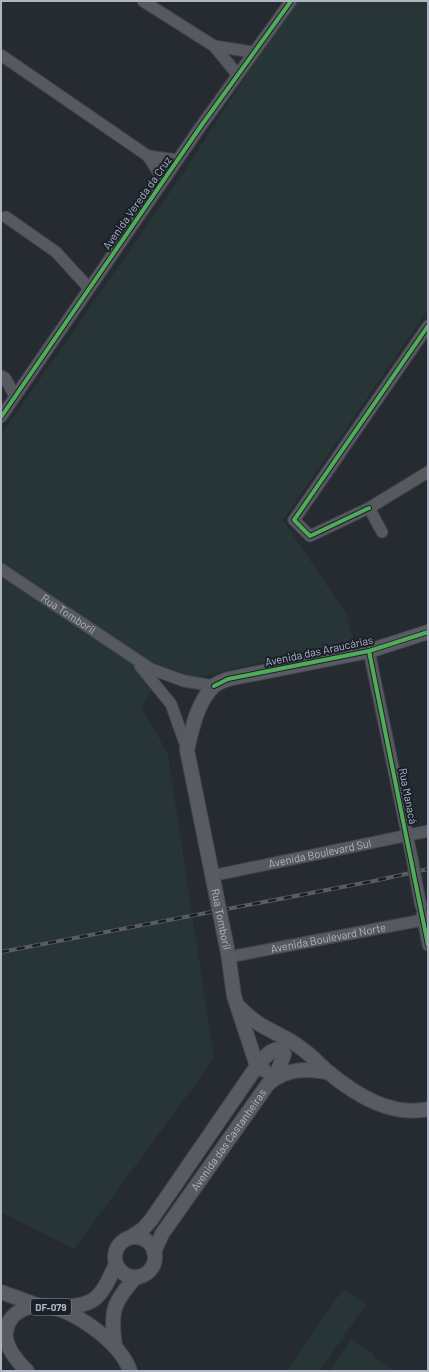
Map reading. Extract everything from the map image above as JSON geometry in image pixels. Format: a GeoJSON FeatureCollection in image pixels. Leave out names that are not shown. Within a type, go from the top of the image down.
{"type":"FeatureCollection","features":[{"type":"Feature","properties":{"kind":"main road","name":"Avenida das Araucárias"},"geometry":{"type":"LineString","coordinates":[[214,686],[228,679],[370,651],[428,632]]}},
{"type":"Feature","properties":{"kind":"main road","name":"Rua Tomboril"},"geometry":{"type":"LineString","coordinates":[[214,686],[200,708],[194,722],[188,750],[228,955],[234,996],[257,1066]]}},
{"type":"Feature","properties":{"kind":"main road"},"geometry":{"type":"LineString","coordinates":[[238,1006],[261,1025],[286,1038],[302,1049],[330,1073],[379,1105],[406,1111],[428,1109]]}},
{"type":"Feature","properties":{"kind":"main road","name":"Avenida das Castanheiras"},"geometry":{"type":"LineString","coordinates":[[131,1237],[143,1230],[151,1220],[257,1066],[274,1049],[280,1049],[284,1054],[276,1076],[258,1095],[162,1234],[154,1252]]}},
{"type":"Feature","properties":{"kind":"main road"},"geometry":{"type":"LineString","coordinates":[[257,1066],[276,1076],[300,1069],[312,1069],[330,1073]]}},
{"type":"Feature","properties":{"kind":"main road"},"geometry":{"type":"LineString","coordinates":[[115,1346],[112,1325],[114,1309],[121,1294],[136,1277],[147,1273],[154,1264],[154,1252],[150,1243],[141,1238],[131,1237],[126,1239],[117,1247],[115,1258],[116,1264],[124,1274],[136,1277]]}},
{"type":"Feature","properties":{"kind":"main road"},"geometry":{"type":"LineString","coordinates":[[54,1308],[76,1307],[97,1297],[102,1293],[116,1264]]}},
{"type":"Feature","properties":{"kind":"main road","name":"DF-079"},"geometry":{"type":"LineString","coordinates":[[1,1292],[37,1306]]}},
{"type":"Feature","properties":{"kind":"main road","name":"DF-079"},"geometry":{"type":"LineString","coordinates":[[23,1369],[5,1342],[6,1332],[14,1316],[28,1306],[37,1306],[54,1308],[87,1323],[115,1346],[130,1370]]}},
{"type":"Feature","properties":{"kind":"street"},"geometry":{"type":"LineString","coordinates":[[143,1],[214,46],[237,74]]}},
{"type":"Feature","properties":{"kind":"street","name":"Avenida Vereda da Cruz"},"geometry":{"type":"LineString","coordinates":[[1,417],[252,52],[291,1]]}},
{"type":"Feature","properties":{"kind":"street"},"geometry":{"type":"LineString","coordinates":[[214,46],[252,52]]}},
{"type":"Feature","properties":{"kind":"street"},"geometry":{"type":"LineString","coordinates":[[1,55],[148,156],[163,180]]}},
{"type":"Feature","properties":{"kind":"street"},"geometry":{"type":"LineString","coordinates":[[148,156],[177,160]]}},
{"type":"Feature","properties":{"kind":"street"},"geometry":{"type":"LineString","coordinates":[[6,217],[56,252],[89,288]]}},
{"type":"Feature","properties":{"kind":"street"},"geometry":{"type":"LineString","coordinates":[[428,326],[294,520],[310,536],[369,508],[428,472]]}},
{"type":"Feature","properties":{"kind":"street"},"geometry":{"type":"LineString","coordinates":[[3,377],[27,378]]}},
{"type":"Feature","properties":{"kind":"street"},"geometry":{"type":"LineString","coordinates":[[3,377],[15,396]]}},
{"type":"Feature","properties":{"kind":"street"},"geometry":{"type":"LineString","coordinates":[[369,508],[382,532]]}},
{"type":"Feature","properties":{"kind":"street","name":"Rua Tomboril"},"geometry":{"type":"LineString","coordinates":[[1,569],[150,669],[174,678],[214,686]]}},
{"type":"Feature","properties":{"kind":"street","name":"Rua Manacá"},"geometry":{"type":"LineString","coordinates":[[370,651],[421,907],[426,920],[428,945]]}},
{"type":"Feature","properties":{"kind":"street","name":"Rua Tomboril"},"geometry":{"type":"LineString","coordinates":[[134,659],[171,704],[188,750]]}},
{"type":"Feature","properties":{"kind":"street","name":"Avenida Boulevard Sul"},"geometry":{"type":"LineString","coordinates":[[212,877],[428,831]]}},
{"type":"Feature","properties":{"kind":"street","name":"Avenida Boulevard Norte"},"geometry":{"type":"LineString","coordinates":[[228,955],[426,920]]}},
{"type":"Feature","properties":{"kind":"shaded area"},"geometry":{"type":"Polygon","coordinates":[[[297,1],[428,1],[428,310],[283,520],[346,614],[354,640],[195,678],[163,670],[142,707],[168,754],[214,1059],[74,1249],[1,1212],[1,435],[182,175],[288,10],[297,1]]]}},
{"type":"Feature","properties":{"kind":"shaded area"},"geometry":{"type":"Polygon","coordinates":[[[343,1289],[366,1304],[320,1371],[287,1371],[343,1289]]]}},
{"type":"Feature","properties":{"kind":"shaded area"},"geometry":{"type":"Polygon","coordinates":[[[352,1339],[374,1354],[373,1357],[394,1371],[330,1371],[352,1339]]]}},
{"type":"Feature","properties":{"kind":"railway"},"geometry":{"type":"LineString","coordinates":[[1,952],[374,881],[428,869]]}},
{"type":"Feature","properties":{"kind":"cycle path"},"geometry":{"type":"LineString","coordinates":[[1,417],[201,126],[291,1]]}},
{"type":"Feature","properties":{"kind":"cycle path"},"geometry":{"type":"LineString","coordinates":[[369,508],[310,536],[294,520],[428,326]]}},
{"type":"Feature","properties":{"kind":"cycle path"},"geometry":{"type":"LineString","coordinates":[[214,686],[228,679],[369,651],[428,632]]}},
{"type":"Feature","properties":{"kind":"cycle path"},"geometry":{"type":"LineString","coordinates":[[369,651],[428,945]]}}]}
